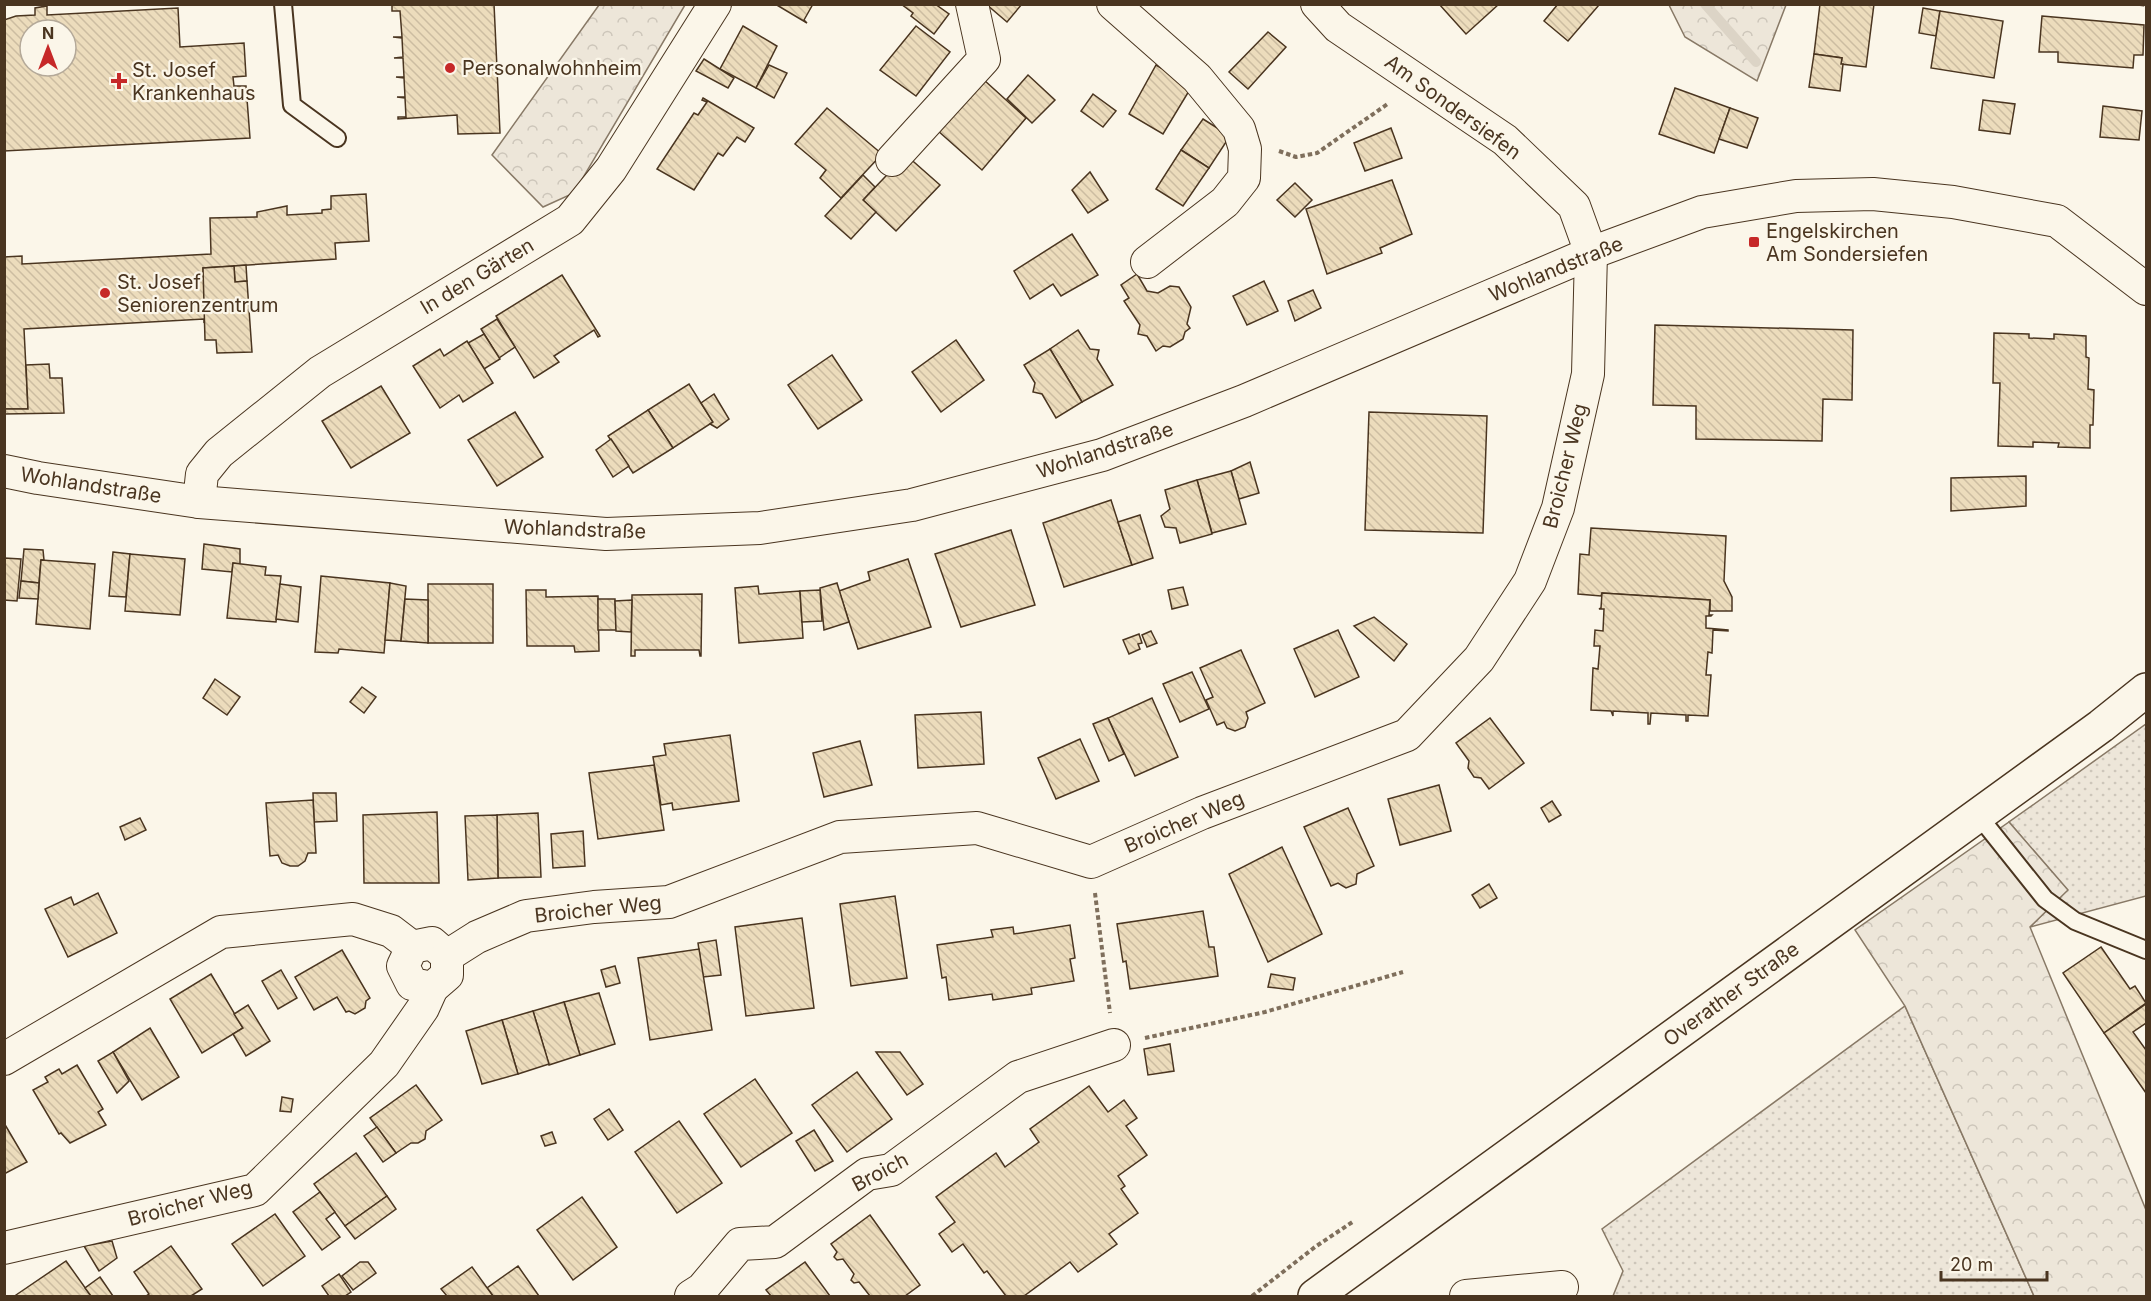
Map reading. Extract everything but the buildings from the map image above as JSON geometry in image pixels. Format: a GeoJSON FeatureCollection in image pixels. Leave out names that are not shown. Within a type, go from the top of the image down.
{"type":"FeatureCollection","features":[{"type":"Feature","properties":{"kind":"main road","name":"Overather Straße"},"geometry":{"type":"LineString","coordinates":[[1315,1296],[1978,815],[2146,690]]}},
{"type":"Feature","properties":{"kind":"street","name":"In den Gärten"},"geometry":{"type":"LineString","coordinates":[[199,502],[202,474],[219,453],[320,372],[570,220],[611,169],[715,4]]}},
{"type":"Feature","properties":{"kind":"street"},"geometry":{"type":"LineString","coordinates":[[892,160],[984,59],[972,4]]}},
{"type":"Feature","properties":{"kind":"street"},"geometry":{"type":"LineString","coordinates":[[1113,4],[1197,78],[1239,129],[1245,149],[1244,178],[1225,202],[1147,262]]}},
{"type":"Feature","properties":{"kind":"street","name":"Am Sondersiefen"},"geometry":{"type":"LineString","coordinates":[[1317,4],[1338,27],[1506,140],[1574,206],[1591,253]]}},
{"type":"Feature","properties":{"kind":"street","name":"Wohlandstraße"},"geometry":{"type":"LineString","coordinates":[[4,471],[199,502],[606,534],[760,528],[912,505],[1113,451],[1244,401],[1591,253],[1702,212],[1796,196],[1873,194],[1953,202],[2057,221],[2146,289]]}},
{"type":"Feature","properties":{"kind":"street","name":"Broicher Weg"},"geometry":{"type":"LineString","coordinates":[[4,1248],[255,1190],[384,1064],[423,1008],[432,988],[447,975],[447,956],[477,937],[526,916],[594,907],[669,902],[840,837],[977,828],[1091,862],[1202,813],[1407,735],[1479,659],[1530,581],[1558,508],[1588,374],[1591,253]]}},
{"type":"Feature","properties":{"kind":"street"},"geometry":{"type":"LineString","coordinates":[[4,1059],[221,932],[353,919],[392,931],[412,947],[432,943],[447,956]]}},
{"type":"Feature","properties":{"kind":"street"},"geometry":{"type":"LineString","coordinates":[[412,947],[404,966],[412,984],[432,988]]}},
{"type":"Feature","properties":{"kind":"street","name":"Broich"},"geometry":{"type":"LineString","coordinates":[[691,1296],[702,1289],[741,1244],[775,1242],[867,1174],[891,1170],[1018,1077],[1114,1045]]}},
{"type":"Feature","properties":{"kind":"street"},"geometry":{"type":"LineString","coordinates":[[1466,1296],[1565,1292]]}},
{"type":"Feature","properties":{"kind":"lane"},"geometry":{"type":"LineString","coordinates":[[283,4],[292,105],[337,138]]}},
{"type":"Feature","properties":{"kind":"lane"},"geometry":{"type":"LineString","coordinates":[[1978,815],[2045,899],[2075,921],[2146,950]]}},
{"type":"Feature","properties":{"kind":"path"},"geometry":{"type":"LineString","coordinates":[[2140,4],[2146,5]]}},
{"type":"Feature","properties":{"kind":"path"},"geometry":{"type":"LineString","coordinates":[[1245,149],[1274,150],[1296,157],[1317,153],[1420,82]]}},
{"type":"Feature","properties":{"kind":"path"},"geometry":{"type":"LineString","coordinates":[[1091,862],[1114,1045],[1265,1012],[1403,972]]}},
{"type":"Feature","properties":{"kind":"green space"},"geometry":{"type":"Polygon","coordinates":[[[599,5],[685,5],[574,193],[543,207],[492,155],[599,5]]]}},
{"type":"Feature","properties":{"kind":"green space"},"geometry":{"type":"Polygon","coordinates":[[[1669,5],[1786,5],[1757,81],[1685,37],[1669,5]]]}},
{"type":"Feature","properties":{"kind":"green space"},"geometry":{"type":"Polygon","coordinates":[[[2146,724],[2146,896],[2030,927],[2067,890],[2009,822],[2146,724]]]}},
{"type":"Feature","properties":{"kind":"green space"},"geometry":{"type":"Polygon","coordinates":[[[2009,822],[2068,890],[2030,927],[2146,1210],[2146,1296],[2034,1296],[1905,1006],[1855,930],[2009,822]]]}},
{"type":"Feature","properties":{"kind":"green space"},"geometry":{"type":"Polygon","coordinates":[[[1905,1006],[2034,1296],[1613,1296],[1623,1271],[1602,1229],[1905,1006]]]}},
{"type":"Feature","properties":{"kind":"waterway"},"geometry":{"type":"LineString","coordinates":[[1705,4],[1756,62]]}},
{"type":"Feature","properties":{"kind":"place","name":"Personalwohnheim"},"geometry":{"type":"Point","coordinates":[450,68]}},
{"type":"Feature","properties":{"kind":"place","name":"St. Josef Krankenhaus"},"geometry":{"type":"Point","coordinates":[119,81]}},
{"type":"Feature","properties":{"kind":"place","name":"Engelskirchen Am Sondersiefen"},"geometry":{"type":"Point","coordinates":[1754,242]}},
{"type":"Feature","properties":{"kind":"place","name":"St. Josef Seniorenzentrum"},"geometry":{"type":"Point","coordinates":[105,293]}}]}
